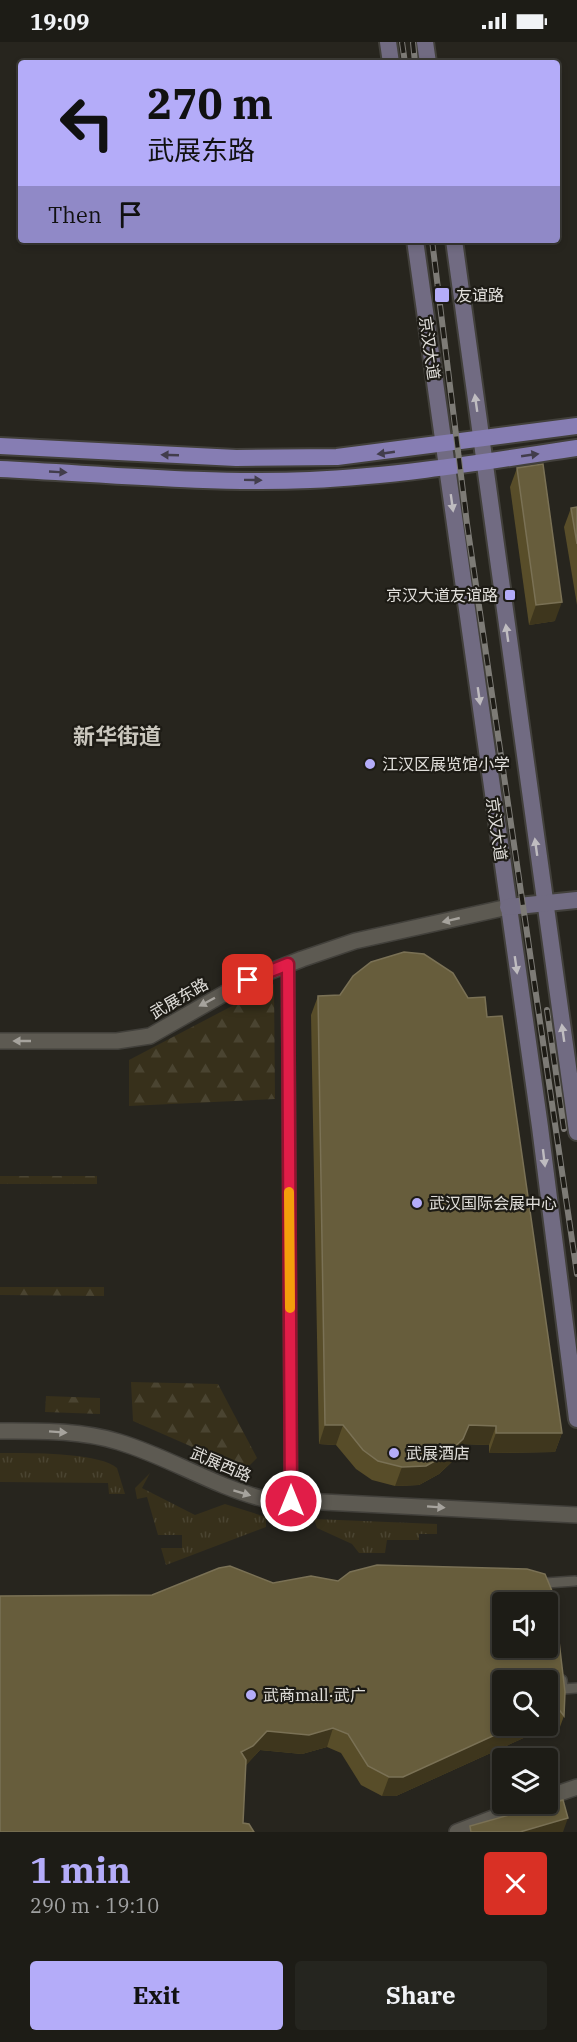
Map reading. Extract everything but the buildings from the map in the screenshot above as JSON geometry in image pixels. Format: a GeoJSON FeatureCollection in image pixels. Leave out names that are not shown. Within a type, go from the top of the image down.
{"type":"FeatureCollection","features":[{"type":"Feature","properties":{"kind":"main road"},"geometry":{"type":"LineString","coordinates":[[388,42],[391,60]]}},
{"type":"Feature","properties":{"kind":"main road"},"geometry":{"type":"LineString","coordinates":[[425,42],[428,60]]}},
{"type":"Feature","properties":{"kind":"main road","name":"京汉大道"},"geometry":{"type":"LineString","coordinates":[[416,243],[540,1127],[577,1419]]}},
{"type":"Feature","properties":{"kind":"main road"},"geometry":{"type":"LineString","coordinates":[[454,243],[577,1132]]}},
{"type":"Feature","properties":{"kind":"main road"},"geometry":{"type":"LineString","coordinates":[[0,446],[276,459],[368,455],[577,426]]}},
{"type":"Feature","properties":{"kind":"main road"},"geometry":{"type":"LineString","coordinates":[[0,469],[274,481],[338,478],[577,448]]}},
{"type":"Feature","properties":{"kind":"main road"},"geometry":{"type":"LineString","coordinates":[[508,907],[577,900]]}},
{"type":"Feature","properties":{"kind":"street","name":"武展东路"},"geometry":{"type":"LineString","coordinates":[[0,1041],[117,1041],[150,1036],[248,980],[288,964],[355,941],[508,907]]}},
{"type":"Feature","properties":{"kind":"street"},"geometry":{"type":"LineString","coordinates":[[288,964],[291,1501]]}},
{"type":"Feature","properties":{"kind":"street","name":"武展西路"},"geometry":{"type":"LineString","coordinates":[[0,1431],[64,1432],[117,1441],[162,1458],[227,1488],[264,1499],[577,1515]]}},
{"type":"Feature","properties":{"kind":"street"},"geometry":{"type":"LineString","coordinates":[[546,1583],[575,1581]]}},
{"type":"Feature","properties":{"kind":"street"},"geometry":{"type":"LineString","coordinates":[[561,1668],[563,1689],[577,1688]]}},
{"type":"Feature","properties":{"kind":"street"},"geometry":{"type":"LineString","coordinates":[[558,1794],[577,1787]]}},
{"type":"Feature","properties":{"kind":"street"},"geometry":{"type":"LineString","coordinates":[[457,1832],[504,1814]]}},
{"type":"Feature","properties":{"kind":"green space"},"geometry":{"type":"Polygon","coordinates":[[[274,984],[275,1099],[129,1106],[129,1060],[274,984]]]}},
{"type":"Feature","properties":{"kind":"green space"},"geometry":{"type":"Polygon","coordinates":[[[0,1176],[97,1176],[97,1184],[0,1184],[0,1176]]]}},
{"type":"Feature","properties":{"kind":"green space"},"geometry":{"type":"Polygon","coordinates":[[[0,1287],[104,1287],[104,1296],[0,1295],[0,1287]]]}},
{"type":"Feature","properties":{"kind":"green space"},"geometry":{"type":"Polygon","coordinates":[[[131,1382],[218,1384],[257,1458],[245,1470],[133,1421],[131,1382]]]}},
{"type":"Feature","properties":{"kind":"green space"},"geometry":{"type":"Polygon","coordinates":[[[46,1396],[100,1398],[100,1414],[45,1412],[46,1396]]]}},
{"type":"Feature","properties":{"kind":"green space"},"geometry":{"type":"Polygon","coordinates":[[[0,1453],[62,1454],[108,1463],[117,1468],[125,1494],[109,1494],[108,1483],[0,1482],[0,1453]]]}},
{"type":"Feature","properties":{"kind":"green space"},"geometry":{"type":"Polygon","coordinates":[[[150,1473],[142,1488],[195,1515],[225,1504],[266,1517],[266,1527],[166,1565],[161,1548],[182,1548],[182,1535],[158,1535],[147,1497],[137,1499],[135,1488],[150,1473]]]}},
{"type":"Feature","properties":{"kind":"green space"},"geometry":{"type":"Polygon","coordinates":[[[314,1519],[437,1524],[437,1534],[419,1534],[419,1540],[387,1540],[385,1553],[359,1553],[352,1544],[317,1528],[314,1519]]]}},
{"type":"Feature","properties":{"kind":"railway"},"geometry":{"type":"LineString","coordinates":[[402,42],[405,60]]}},
{"type":"Feature","properties":{"kind":"railway"},"geometry":{"type":"LineString","coordinates":[[413,42],[415,60]]}},
{"type":"Feature","properties":{"kind":"railway"},"geometry":{"type":"LineString","coordinates":[[432,243],[467,524],[577,1274]]}},
{"type":"Feature","properties":{"kind":"railway"},"geometry":{"type":"LineString","coordinates":[[547,1010],[564,1129]]}},
{"type":"Feature","properties":{"kind":"slow traffic"},"geometry":{"type":"LineString","coordinates":[[289,1192],[290,1308]]}},
{"type":"Feature","properties":{"kind":"place","name":"友谊路"},"geometry":{"type":"Point","coordinates":[442,295]}},
{"type":"Feature","properties":{"kind":"place","name":"京汉大道友谊路"},"geometry":{"type":"Point","coordinates":[510,595]}},
{"type":"Feature","properties":{"kind":"place","name":"江汉区展览馆小学"},"geometry":{"type":"Point","coordinates":[370,764]}},
{"type":"Feature","properties":{"kind":"place","name":"武汉国际会展中心"},"geometry":{"type":"Point","coordinates":[417,1203]}},
{"type":"Feature","properties":{"kind":"place","name":"武展酒店"},"geometry":{"type":"Point","coordinates":[394,1453]}},
{"type":"Feature","properties":{"kind":"place","name":"武商mall·武广"},"geometry":{"type":"Point","coordinates":[251,1695]}},
{"type":"Feature","properties":{"kind":"district","name":"新华街道"},"geometry":{"type":"Point","coordinates":[117,735]}},
{"type":"Feature","properties":{"kind":"route"},"geometry":{"type":"LineString","coordinates":[[248,980],[288,964],[291,1501]]}}]}
